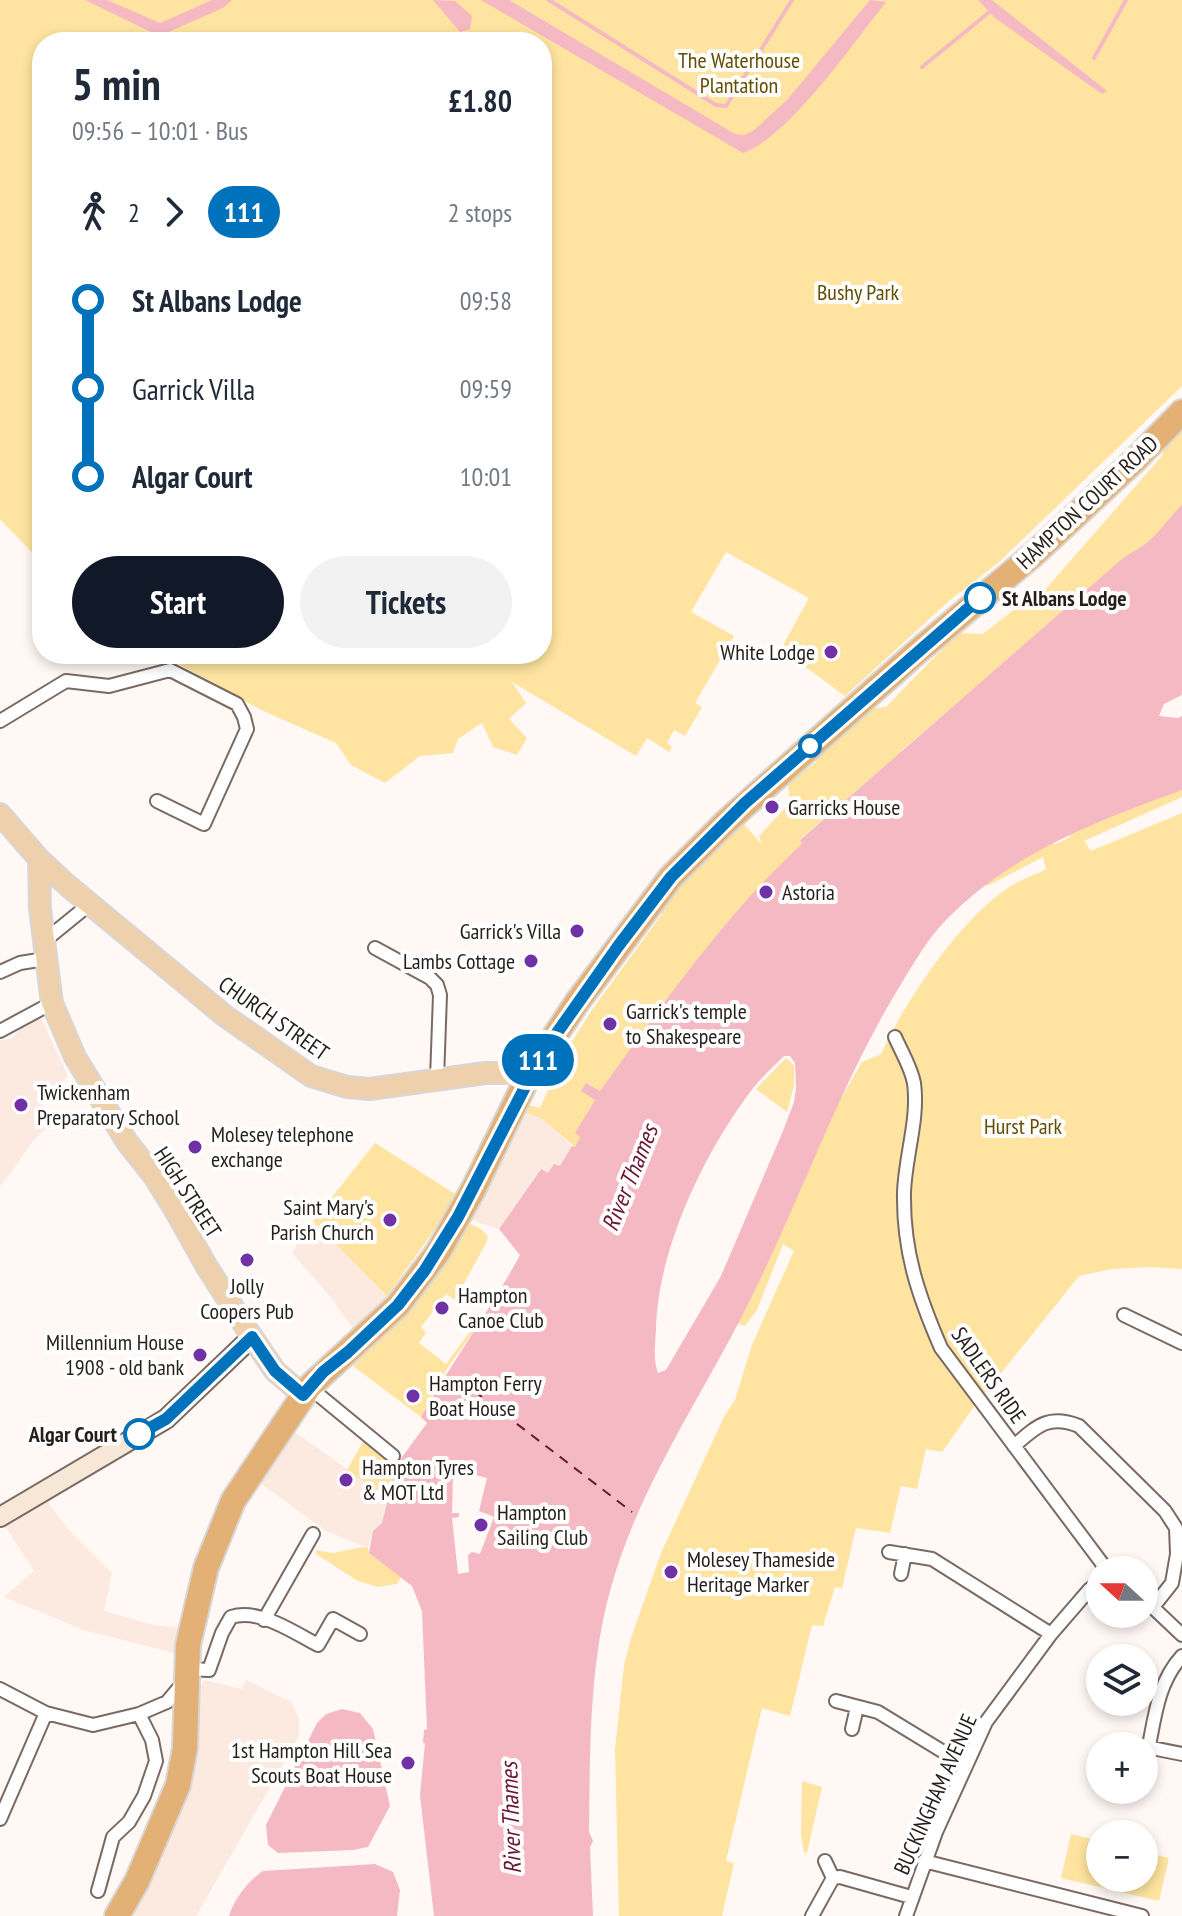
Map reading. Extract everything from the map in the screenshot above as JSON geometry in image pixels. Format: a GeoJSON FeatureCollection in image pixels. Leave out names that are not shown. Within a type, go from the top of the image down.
{"type":"FeatureCollection","features":[{"type":"Feature","properties":{"kind":"highway","name":"HAMPTON COURT ROAD"},"geometry":{"type":"LineString","coordinates":[[117,1916],[137,1881],[178,1785],[185,1748],[188,1645],[198,1597],[219,1531],[233,1501],[306,1391],[398,1305],[438,1252],[473,1190],[530,1073],[555,1033],[619,945],[689,858],[812,744],[1034,554],[1182,412]]}},
{"type":"Feature","properties":{"kind":"main road","name":"CHURCH STREET"},"geometry":{"type":"LineString","coordinates":[[0,814],[39,859],[225,1016],[311,1076],[347,1087],[370,1089],[485,1073],[530,1073]]}},
{"type":"Feature","properties":{"kind":"main road","name":"HIGH STREET"},"geometry":{"type":"LineString","coordinates":[[39,859],[37,878],[52,1003],[75,1057],[101,1104],[168,1198],[207,1267],[275,1371],[306,1391]]}},
{"type":"Feature","properties":{"kind":"street"},"geometry":{"type":"LineString","coordinates":[[0,721],[66,681],[109,686],[170,670],[237,704],[247,729],[204,824],[157,801]]}},
{"type":"Feature","properties":{"kind":"street"},"geometry":{"type":"LineString","coordinates":[[0,972],[44,950],[91,903]]}},
{"type":"Feature","properties":{"kind":"street"},"geometry":{"type":"LineString","coordinates":[[375,948],[430,978],[437,985],[440,995],[437,1079]]}},
{"type":"Feature","properties":{"kind":"street"},"geometry":{"type":"LineString","coordinates":[[0,1031],[52,1003]]}},
{"type":"Feature","properties":{"kind":"street","name":"SADLERS RIDE"},"geometry":{"type":"LineString","coordinates":[[895,1037],[913,1079],[915,1096],[904,1190],[909,1262],[924,1309],[941,1348],[1096,1556]]}},
{"type":"Feature","properties":{"kind":"street"},"geometry":{"type":"LineString","coordinates":[[1124,1315],[1182,1343]]}},
{"type":"Feature","properties":{"kind":"street"},"geometry":{"type":"LineString","coordinates":[[0,1517],[166,1419],[252,1337]]}},
{"type":"Feature","properties":{"kind":"street"},"geometry":{"type":"LineString","coordinates":[[306,1391],[393,1456]]}},
{"type":"Feature","properties":{"kind":"street"},"geometry":{"type":"LineString","coordinates":[[1014,1446],[1047,1421],[1062,1419],[1079,1426],[1165,1511],[1176,1528],[1175,1574],[1169,1588],[1158,1596]]}},
{"type":"Feature","properties":{"kind":"street"},"geometry":{"type":"LineString","coordinates":[[264,1620],[313,1534]]}},
{"type":"Feature","properties":{"kind":"street"},"geometry":{"type":"LineString","coordinates":[[889,1552],[932,1559],[1051,1634]]}},
{"type":"Feature","properties":{"kind":"street"},"geometry":{"type":"LineString","coordinates":[[901,1574],[905,1554]]}},
{"type":"Feature","properties":{"kind":"street","name":"BUCKINGHAM AVENUE"},"geometry":{"type":"LineString","coordinates":[[906,1916],[924,1861],[965,1765],[997,1705],[1086,1593]]}},
{"type":"Feature","properties":{"kind":"street"},"geometry":{"type":"LineString","coordinates":[[1158,1612],[1182,1635]]}},
{"type":"Feature","properties":{"kind":"street"},"geometry":{"type":"LineString","coordinates":[[0,1689],[46,1713],[93,1725],[139,1714],[167,1702],[186,1674],[209,1670],[231,1617],[242,1613],[277,1623],[318,1645],[333,1619],[360,1634]]}},
{"type":"Feature","properties":{"kind":"street"},"geometry":{"type":"LineString","coordinates":[[1152,1732],[1167,1677],[1182,1656]]}},
{"type":"Feature","properties":{"kind":"street"},"geometry":{"type":"LineString","coordinates":[[836,1701],[878,1712],[965,1765]]}},
{"type":"Feature","properties":{"kind":"street"},"geometry":{"type":"LineString","coordinates":[[852,1729],[857,1707]]}},
{"type":"Feature","properties":{"kind":"street"},"geometry":{"type":"LineString","coordinates":[[0,1819],[46,1713]]}},
{"type":"Feature","properties":{"kind":"street"},"geometry":{"type":"LineString","coordinates":[[98,1891],[113,1837],[129,1822],[144,1796],[156,1761],[152,1740],[139,1714]]}},
{"type":"Feature","properties":{"kind":"street"},"geometry":{"type":"LineString","coordinates":[[1158,1748],[1182,1754]]}},
{"type":"Feature","properties":{"kind":"street"},"geometry":{"type":"LineString","coordinates":[[825,1861],[833,1878]]}},
{"type":"Feature","properties":{"kind":"street"},"geometry":{"type":"LineString","coordinates":[[924,1861],[1142,1916]]}},
{"type":"Feature","properties":{"kind":"street"},"geometry":{"type":"LineString","coordinates":[[833,1878],[840,1877],[911,1897]]}},
{"type":"Feature","properties":{"kind":"street"},"geometry":{"type":"LineString","coordinates":[[812,1916],[833,1878]]}},
{"type":"Feature","properties":{"kind":"shaded area","name":"Twickenham Preparatory School"},"geometry":{"type":"Polygon","coordinates":[[[41,1018],[68,1076],[44,1099],[42,1111],[52,1122],[33,1141],[0,1187],[0,1040],[12,1039],[26,1022],[41,1018]]]}},
{"type":"Feature","properties":{"kind":"shaded area"},"geometry":{"type":"Polygon","coordinates":[[[524,1112],[542,1119],[572,1146],[560,1167],[548,1174],[540,1169],[499,1229],[472,1220],[524,1112]]]}},
{"type":"Feature","properties":{"kind":"shaded area"},"geometry":{"type":"Polygon","coordinates":[[[313,1221],[387,1296],[354,1330],[329,1295],[292,1253],[313,1221]]]}},
{"type":"Feature","properties":{"kind":"shaded area"},"geometry":{"type":"Polygon","coordinates":[[[289,1428],[389,1499],[382,1523],[373,1531],[368,1548],[326,1531],[256,1480],[289,1428]]]}},
{"type":"Feature","properties":{"kind":"shaded area"},"geometry":{"type":"Polygon","coordinates":[[[47,1501],[68,1529],[112,1573],[104,1611],[153,1625],[178,1628],[174,1653],[84,1630],[4,1597],[34,1571],[5,1526],[47,1501]]]}},
{"type":"Feature","properties":{"kind":"shaded area"},"geometry":{"type":"Polygon","coordinates":[[[204,1680],[242,1689],[246,1680],[291,1702],[299,1719],[299,1736],[196,1916],[129,1916],[178,1818],[195,1761],[200,1688],[204,1680]]]}},
{"type":"Feature","properties":{"kind":"green space","name":"Bushy Park"},"geometry":{"type":"Polygon","coordinates":[[[0,0],[1182,0],[1182,386],[999,562],[950,600],[845,696],[781,649],[809,598],[726,552],[691,612],[734,636],[695,703],[702,707],[685,736],[674,730],[667,743],[672,747],[669,752],[647,738],[636,756],[512,682],[526,703],[509,719],[527,738],[517,755],[493,747],[482,723],[458,739],[453,753],[420,756],[385,783],[351,765],[336,743],[261,710],[179,664],[552,664],[552,32],[32,32],[32,553],[0,519],[0,0]]]}},
{"type":"Feature","properties":{"kind":"green space"},"geometry":{"type":"Polygon","coordinates":[[[1182,422],[1182,531],[1089,604],[1074,601],[1027,651],[1022,648],[901,751],[901,758],[892,760],[800,839],[803,844],[707,962],[700,960],[600,1092],[589,1085],[595,1100],[576,1133],[581,1136],[575,1147],[542,1119],[524,1112],[529,1105],[540,1108],[567,1049],[662,914],[658,910],[720,843],[744,824],[762,845],[759,836],[790,803],[788,784],[816,762],[816,756],[869,709],[886,707],[958,633],[983,634],[1020,605],[1030,607],[1162,456],[1167,436],[1182,422]]]}},
{"type":"Feature","properties":{"kind":"green space","name":"Hurst Park"},"geometry":{"type":"Polygon","coordinates":[[[1182,779],[1182,797],[1084,841],[1091,851],[1182,813],[1182,1269],[1112,1269],[1079,1276],[973,1408],[942,1452],[926,1449],[917,1489],[901,1486],[890,1533],[856,1528],[842,1588],[835,1587],[823,1626],[812,1625],[790,1716],[762,1708],[726,1861],[734,1863],[722,1916],[619,1916],[615,1750],[624,1665],[661,1553],[724,1417],[735,1400],[752,1345],[794,1251],[783,1244],[757,1310],[745,1326],[733,1322],[820,1135],[862,1062],[881,1054],[921,983],[958,934],[998,895],[1046,869],[1043,857],[987,886],[982,874],[1041,837],[1055,844],[1069,838],[1075,811],[1182,779]]]}},
{"type":"Feature","properties":{"kind":"green space"},"geometry":{"type":"Polygon","coordinates":[[[786,1058],[794,1065],[794,1085],[787,1112],[756,1089],[786,1058]]]}},
{"type":"Feature","properties":{"kind":"green space"},"geometry":{"type":"Polygon","coordinates":[[[375,1143],[455,1194],[435,1229],[387,1296],[313,1221],[375,1143]]]}},
{"type":"Feature","properties":{"kind":"green space"},"geometry":{"type":"Polygon","coordinates":[[[469,1223],[488,1236],[486,1243],[455,1300],[446,1294],[421,1327],[426,1333],[419,1343],[446,1364],[472,1329],[474,1331],[448,1367],[421,1417],[353,1366],[399,1321],[431,1283],[469,1223]]]}},
{"type":"Feature","properties":{"kind":"green space"},"geometry":{"type":"Polygon","coordinates":[[[364,1440],[397,1464],[389,1499],[347,1470],[364,1440]]]}},
{"type":"Feature","properties":{"kind":"green space"},"geometry":{"type":"Polygon","coordinates":[[[363,1547],[401,1577],[397,1584],[378,1587],[358,1581],[316,1554],[316,1550],[333,1553],[363,1547]]]}},
{"type":"Feature","properties":{"kind":"green space"},"geometry":{"type":"Polygon","coordinates":[[[802,1781],[822,1787],[807,1853],[804,1853],[801,1835],[802,1781]]]}},
{"type":"Feature","properties":{"kind":"green space"},"geometry":{"type":"Polygon","coordinates":[[[1071,1834],[1086,1838],[1086,1884],[1061,1878],[1071,1834]]]}},
{"type":"Feature","properties":{"kind":"green space"},"geometry":{"type":"Polygon","coordinates":[[[1158,1855],[1169,1858],[1159,1901],[1121,1892],[1158,1892],[1158,1855]]]}},
{"type":"Feature","properties":{"kind":"water"},"geometry":{"type":"Polygon","coordinates":[[[85,0],[107,0],[160,23],[212,0],[232,0],[223,8],[169,32],[151,32],[85,0]]]}},
{"type":"Feature","properties":{"kind":"water"},"geometry":{"type":"Polygon","coordinates":[[[433,0],[455,1],[472,16],[470,29],[460,32],[433,0]]]}},
{"type":"Feature","properties":{"kind":"water"},"geometry":{"type":"Polygon","coordinates":[[[481,0],[509,0],[735,134],[744,135],[753,131],[788,99],[870,0],[886,2],[800,109],[761,144],[743,153],[552,41],[552,32],[536,32],[481,0]]]}},
{"type":"Feature","properties":{"kind":"water"},"geometry":{"type":"Polygon","coordinates":[[[978,0],[992,0],[1107,91],[1102,94],[995,18],[978,0]]]}},
{"type":"Feature","properties":{"kind":"water","name":"River Thames"},"geometry":{"type":"Polygon","coordinates":[[[1182,505],[1182,695],[1164,704],[1159,716],[1182,716],[1182,790],[1087,827],[1026,858],[970,897],[932,937],[898,989],[858,1063],[753,1294],[638,1513],[610,1591],[594,1680],[589,1832],[593,1841],[590,1847],[593,1916],[434,1916],[420,1795],[424,1730],[427,1729],[422,1611],[412,1586],[369,1553],[373,1531],[382,1523],[397,1464],[427,1423],[421,1417],[520,1255],[499,1229],[541,1169],[548,1173],[554,1164],[560,1166],[572,1146],[575,1147],[580,1137],[575,1133],[595,1100],[581,1091],[586,1083],[600,1091],[695,962],[747,900],[802,844],[800,840],[1122,559],[1147,543],[1182,505]],[[784,1056],[757,1083],[736,1112],[718,1140],[687,1202],[665,1267],[658,1299],[655,1363],[658,1373],[666,1370],[721,1276],[783,1131],[796,1089],[795,1063],[790,1056],[784,1056]],[[472,1474],[453,1476],[452,1513],[459,1513],[459,1517],[452,1518],[458,1574],[469,1572],[468,1555],[472,1552],[480,1554],[494,1517],[479,1511],[487,1478],[472,1474]]]}},
{"type":"Feature","properties":{"kind":"water"},"geometry":{"type":"Polygon","coordinates":[[[342,1709],[360,1713],[373,1729],[390,1806],[368,1847],[278,1853],[268,1845],[266,1825],[317,1723],[326,1714],[342,1709]]]}},
{"type":"Feature","properties":{"kind":"water"},"geometry":{"type":"Polygon","coordinates":[[[375,1864],[393,1872],[400,1890],[397,1916],[229,1916],[243,1890],[263,1871],[375,1864]]]}},
{"type":"Feature","properties":{"kind":"waterway"},"geometry":{"type":"LineString","coordinates":[[549,0],[716,105],[726,106],[792,0]]}},
{"type":"Feature","properties":{"kind":"waterway"},"geometry":{"type":"LineString","coordinates":[[1094,58],[1126,0]]}},
{"type":"Feature","properties":{"kind":"waterway"},"geometry":{"type":"LineString","coordinates":[[922,67],[992,10]]}},
{"type":"Feature","properties":{"kind":"ferry route"},"geometry":{"type":"LineString","coordinates":[[474,1391],[632,1512]]}},
{"type":"Feature","properties":{"kind":"bus line","name":"111"},"geometry":{"type":"LineString","coordinates":[[139,1434],[166,1419],[252,1337],[275,1371],[303,1395],[323,1372],[398,1305],[447,1237],[530,1073],[555,1033],[671,877],[745,803],[980,598]]}},
{"type":"Feature","properties":{"kind":"place","name":"St Albans Lodge"},"geometry":{"type":"Point","coordinates":[980,598]}},
{"type":"Feature","properties":{"kind":"place","name":"White Lodge"},"geometry":{"type":"Point","coordinates":[831,652]}},
{"type":"Feature","properties":{"kind":"place","name":"Garricks House"},"geometry":{"type":"Point","coordinates":[772,807]}},
{"type":"Feature","properties":{"kind":"place","name":"Astoria"},"geometry":{"type":"Point","coordinates":[766,892]}},
{"type":"Feature","properties":{"kind":"place","name":"Garrick's Villa"},"geometry":{"type":"Point","coordinates":[577,931]}},
{"type":"Feature","properties":{"kind":"place","name":"Lambs Cottage"},"geometry":{"type":"Point","coordinates":[531,961]}},
{"type":"Feature","properties":{"kind":"place","name":"Garrick's temple to Shakespeare"},"geometry":{"type":"Point","coordinates":[610,1024]}},
{"type":"Feature","properties":{"kind":"place","name":"Twickenham Preparatory School"},"geometry":{"type":"Point","coordinates":[21,1105]}},
{"type":"Feature","properties":{"kind":"place","name":"Molesey telephone exchange"},"geometry":{"type":"Point","coordinates":[195,1147]}},
{"type":"Feature","properties":{"kind":"place","name":"Saint Mary's Parish Church"},"geometry":{"type":"Point","coordinates":[390,1220]}},
{"type":"Feature","properties":{"kind":"place","name":"Jolly Coopers Pub"},"geometry":{"type":"Point","coordinates":[247,1260]}},
{"type":"Feature","properties":{"kind":"place","name":"Hampton Canoe Club"},"geometry":{"type":"Point","coordinates":[442,1308]}},
{"type":"Feature","properties":{"kind":"place","name":"Millennium House 1908 - old bank"},"geometry":{"type":"Point","coordinates":[200,1355]}},
{"type":"Feature","properties":{"kind":"place","name":"Hampton Ferry Boat House"},"geometry":{"type":"Point","coordinates":[413,1396]}},
{"type":"Feature","properties":{"kind":"place","name":"Algar Court"},"geometry":{"type":"Point","coordinates":[139,1434]}},
{"type":"Feature","properties":{"kind":"place","name":"Hampton Tyres & MOT Ltd"},"geometry":{"type":"Point","coordinates":[346,1480]}},
{"type":"Feature","properties":{"kind":"place","name":"Hampton Sailing Club"},"geometry":{"type":"Point","coordinates":[481,1525]}},
{"type":"Feature","properties":{"kind":"place","name":"Molesey Thameside Heritage Marker"},"geometry":{"type":"Point","coordinates":[671,1572]}},
{"type":"Feature","properties":{"kind":"place","name":"1st Hampton Hill Sea Scouts Boat House"},"geometry":{"type":"Point","coordinates":[408,1763]}},
{"type":"Feature","properties":{"kind":"park label","name":"The Waterhouse Plantation"},"geometry":{"type":"Point","coordinates":[739,72]}}]}
